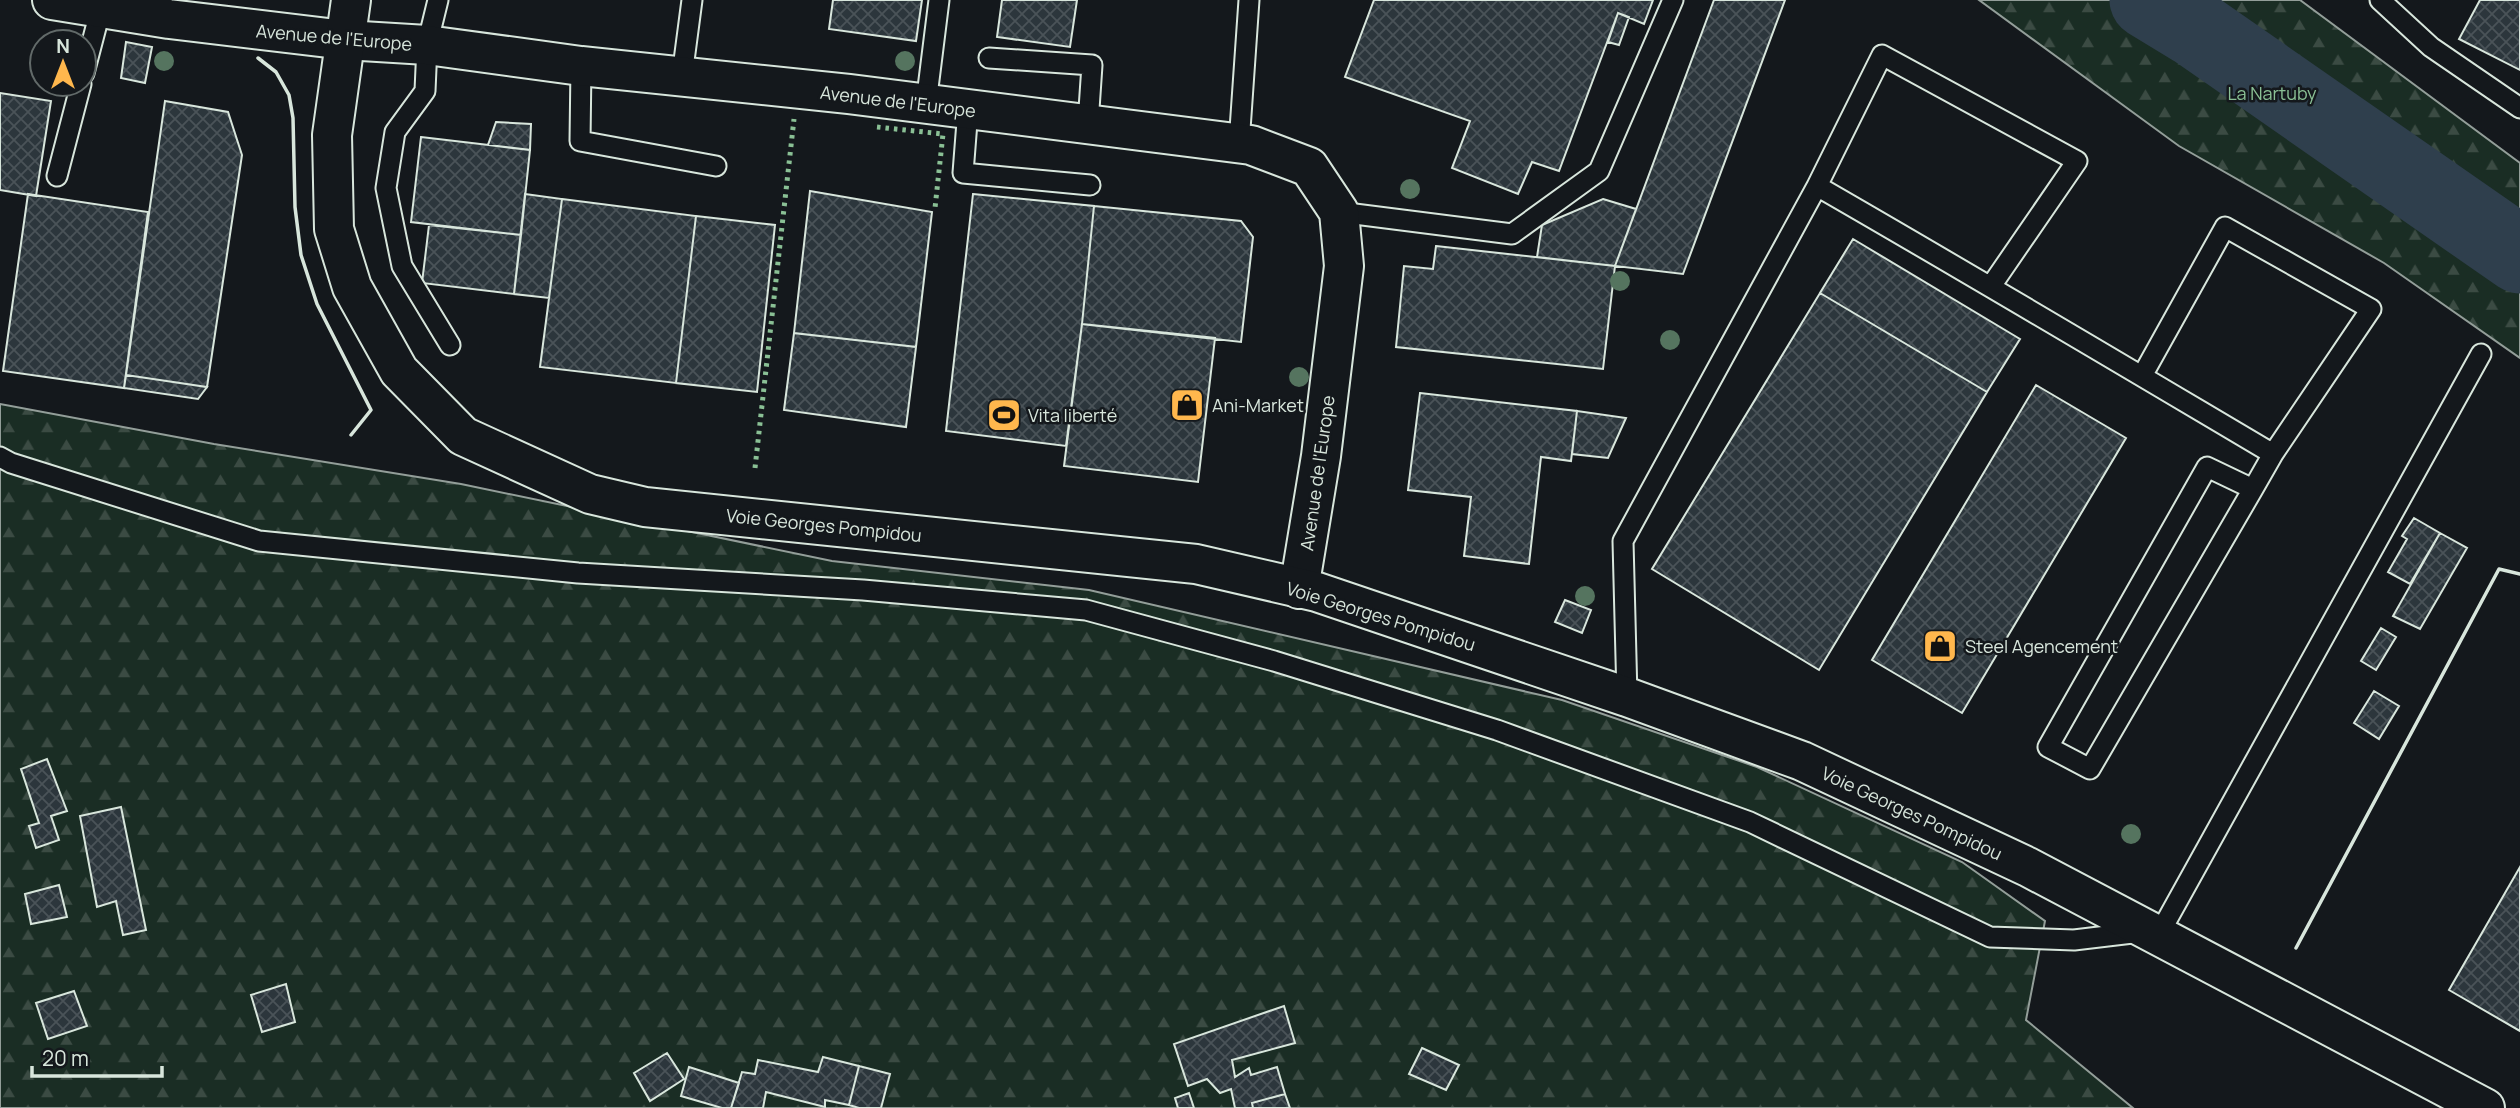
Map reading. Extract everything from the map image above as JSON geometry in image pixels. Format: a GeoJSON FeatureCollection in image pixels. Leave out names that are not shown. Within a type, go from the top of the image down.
{"type":"FeatureCollection","features":[{"type":"Feature","properties":{"kind":"street","name":"Avenue de l'Europe"},"geometry":{"type":"LineString","coordinates":[[52,0],[345,40],[427,45],[581,66],[926,104],[1251,145],[1309,167],[1339,212],[1344,266],[1321,456],[1299,589]]}},
{"type":"Feature","properties":{"kind":"street","name":"Voie Georges Pompidou"},"geometry":{"type":"LineString","coordinates":[[351,0],[332,135],[334,229],[352,287],[399,371],[463,436],[590,495],[645,507],[1196,564],[1317,592],[1627,697],[1802,761],[2028,867],[2485,1108]]}},
{"type":"Feature","properties":{"kind":"lane"},"geometry":{"type":"LineString","coordinates":[[438,0],[427,45],[425,91],[395,132],[386,188],[402,266],[450,345]]}},
{"type":"Feature","properties":{"kind":"lane"},"geometry":{"type":"LineString","coordinates":[[682,76],[692,0]]}},
{"type":"Feature","properties":{"kind":"lane"},"geometry":{"type":"LineString","coordinates":[[926,104],[939,0]]}},
{"type":"Feature","properties":{"kind":"lane"},"geometry":{"type":"LineString","coordinates":[[1238,144],[1249,0]]}},
{"type":"Feature","properties":{"kind":"lane"},"geometry":{"type":"LineString","coordinates":[[1339,212],[1513,234],[1599,171],[1673,0]]}},
{"type":"Feature","properties":{"kind":"lane"},"geometry":{"type":"LineString","coordinates":[[2379,0],[2431,47],[2520,108]]}},
{"type":"Feature","properties":{"kind":"lane"},"geometry":{"type":"LineString","coordinates":[[96,28],[101,8]]}},
{"type":"Feature","properties":{"kind":"lane"},"geometry":{"type":"LineString","coordinates":[[1627,697],[1623,541],[1817,186],[1882,55],[2077,161],[1991,286]]}},
{"type":"Feature","properties":{"kind":"lane"},"geometry":{"type":"LineString","coordinates":[[989,58],[1092,65],[1088,124]]}},
{"type":"Feature","properties":{"kind":"lane"},"geometry":{"type":"LineString","coordinates":[[581,66],[580,141],[716,166]]}},
{"type":"Feature","properties":{"kind":"lane"},"geometry":{"type":"LineString","coordinates":[[57,176],[77,98]]}},
{"type":"Feature","properties":{"kind":"lane"},"geometry":{"type":"LineString","coordinates":[[968,109],[963,173],[1090,185]]}},
{"type":"Feature","properties":{"kind":"lane"},"geometry":{"type":"LineString","coordinates":[[1817,186],[2273,454]]}},
{"type":"Feature","properties":{"kind":"lane"},"geometry":{"type":"LineString","coordinates":[[2141,376],[2225,227],[2371,309],[2273,454],[2253,489],[2090,769],[2048,747],[2207,467],[2253,489]]}},
{"type":"Feature","properties":{"kind":"lane"},"geometry":{"type":"LineString","coordinates":[[0,457],[11,463],[259,541],[578,573],[863,590],[1086,610],[1274,662],[1522,739],[1750,822],[1990,937],[2074,940],[2154,933],[2482,354]]}},
{"type":"Feature","properties":{"kind":"green space","name":"La Nartuby"},"geometry":{"type":"Polygon","coordinates":[[[1979,0],[2300,0],[2520,163],[2520,358],[2384,263],[2179,146],[1979,0]]]}},
{"type":"Feature","properties":{"kind":"green space"},"geometry":{"type":"Polygon","coordinates":[[[0,404],[214,444],[461,484],[832,561],[1089,590],[1562,700],[1757,767],[1962,862],[2045,921],[2026,1020],[2133,1108],[0,1108],[0,404]]]}},
{"type":"Feature","properties":{"kind":"building"},"geometry":{"type":"Polygon","coordinates":[[[833,0],[922,0],[916,41],[829,29],[833,0]]]}},
{"type":"Feature","properties":{"kind":"building"},"geometry":{"type":"Polygon","coordinates":[[[1002,0],[1077,0],[1070,47],[997,37],[1002,0]]]}},
{"type":"Feature","properties":{"kind":"building"},"geometry":{"type":"Polygon","coordinates":[[[1374,0],[1653,0],[1644,24],[1618,13],[1559,171],[1532,162],[1518,194],[1452,168],[1470,121],[1345,77],[1374,0]]]}},
{"type":"Feature","properties":{"kind":"building"},"geometry":{"type":"Polygon","coordinates":[[[1714,0],[1785,0],[1683,274],[1615,266],[1714,0]]]}},
{"type":"Feature","properties":{"kind":"building"},"geometry":{"type":"Polygon","coordinates":[[[2480,0],[2520,0],[2520,70],[2459,39],[2480,0]]]}},
{"type":"Feature","properties":{"kind":"building"},"geometry":{"type":"Polygon","coordinates":[[[1618,13],[1629,17],[1619,45],[1608,42],[1618,13]]]}},
{"type":"Feature","properties":{"kind":"building"},"geometry":{"type":"Polygon","coordinates":[[[126,42],[152,47],[145,83],[121,78],[126,42]]]}},
{"type":"Feature","properties":{"kind":"building"},"geometry":{"type":"Polygon","coordinates":[[[0,93],[51,101],[36,196],[0,190],[0,93]]]}},
{"type":"Feature","properties":{"kind":"building"},"geometry":{"type":"Polygon","coordinates":[[[165,101],[228,112],[242,155],[207,387],[126,375],[165,101]]]}},
{"type":"Feature","properties":{"kind":"building"},"geometry":{"type":"Polygon","coordinates":[[[496,122],[531,124],[530,150],[488,145],[496,122]]]}},
{"type":"Feature","properties":{"kind":"building"},"geometry":{"type":"Polygon","coordinates":[[[421,137],[530,150],[521,235],[411,222],[421,137]]]}},
{"type":"Feature","properties":{"kind":"building"},"geometry":{"type":"Polygon","coordinates":[[[810,191],[932,212],[916,347],[794,333],[810,191]]]}},
{"type":"Feature","properties":{"kind":"building"},"geometry":{"type":"Polygon","coordinates":[[[28,194],[148,212],[124,388],[3,371],[28,194]]]}},
{"type":"Feature","properties":{"kind":"building"},"geometry":{"type":"Polygon","coordinates":[[[525,194],[562,199],[549,298],[514,294],[525,194]]]}},
{"type":"Feature","properties":{"kind":"building"},"geometry":{"type":"Polygon","coordinates":[[[973,194],[1094,206],[1066,446],[946,431],[973,194]]]}},
{"type":"Feature","properties":{"kind":"building"},"geometry":{"type":"Polygon","coordinates":[[[562,199],[696,216],[676,383],[540,367],[562,199]]]}},
{"type":"Feature","properties":{"kind":"building"},"geometry":{"type":"Polygon","coordinates":[[[1603,199],[1636,209],[1615,266],[1537,257],[1542,225],[1603,199]]]}},
{"type":"Feature","properties":{"kind":"building"},"geometry":{"type":"Polygon","coordinates":[[[1094,206],[1241,221],[1253,237],[1241,342],[1082,324],[1094,206]]]}},
{"type":"Feature","properties":{"kind":"building"},"geometry":{"type":"Polygon","coordinates":[[[696,216],[775,225],[757,392],[676,383],[696,216]]]}},
{"type":"Feature","properties":{"kind":"building"},"geometry":{"type":"Polygon","coordinates":[[[429,225],[521,235],[514,294],[422,283],[429,225]]]}},
{"type":"Feature","properties":{"kind":"building"},"geometry":{"type":"Polygon","coordinates":[[[1853,239],[2020,339],[1987,392],[1820,293],[1853,239]]]}},
{"type":"Feature","properties":{"kind":"building"},"geometry":{"type":"Polygon","coordinates":[[[1436,246],[1615,266],[1603,369],[1396,347],[1404,266],[1433,269],[1436,246]]]}},
{"type":"Feature","properties":{"kind":"building"},"geometry":{"type":"Polygon","coordinates":[[[1820,293],[1987,392],[1819,670],[1652,569],[1820,293]]]}},
{"type":"Feature","properties":{"kind":"building"},"geometry":{"type":"Polygon","coordinates":[[[1082,324],[1215,338],[1198,482],[1064,466],[1082,324]]]}},
{"type":"Feature","properties":{"kind":"building"},"geometry":{"type":"Polygon","coordinates":[[[794,333],[916,347],[906,427],[784,410],[794,333]]]}},
{"type":"Feature","properties":{"kind":"building"},"geometry":{"type":"Polygon","coordinates":[[[126,375],[207,387],[198,399],[124,388],[126,375]]]}},
{"type":"Feature","properties":{"kind":"building"},"geometry":{"type":"Polygon","coordinates":[[[2036,385],[2126,438],[1962,713],[1872,660],[2036,385]]]}},
{"type":"Feature","properties":{"kind":"building"},"geometry":{"type":"Polygon","coordinates":[[[1420,393],[1577,411],[1571,461],[1541,457],[1529,564],[1464,556],[1471,497],[1408,490],[1420,393]]]}},
{"type":"Feature","properties":{"kind":"building"},"geometry":{"type":"Polygon","coordinates":[[[1577,411],[1626,418],[1608,458],[1572,454],[1577,411]]]}},
{"type":"Feature","properties":{"kind":"building"},"geometry":{"type":"Polygon","coordinates":[[[2414,518],[2440,533],[2410,584],[2388,572],[2407,539],[2402,536],[2414,518]]]}},
{"type":"Feature","properties":{"kind":"building"},"geometry":{"type":"Polygon","coordinates":[[[2440,533],[2467,548],[2420,629],[2393,616],[2440,533]]]}},
{"type":"Feature","properties":{"kind":"building"},"geometry":{"type":"Polygon","coordinates":[[[1565,600],[1591,610],[1582,633],[1555,622],[1565,600]]]}},
{"type":"Feature","properties":{"kind":"building"},"geometry":{"type":"Polygon","coordinates":[[[2381,628],[2396,637],[2376,670],[2361,661],[2381,628]]]}},
{"type":"Feature","properties":{"kind":"building"},"geometry":{"type":"Polygon","coordinates":[[[2374,691],[2399,706],[2379,739],[2354,723],[2374,691]]]}},
{"type":"Feature","properties":{"kind":"building"},"geometry":{"type":"Polygon","coordinates":[[[47,759],[67,811],[51,816],[59,840],[36,848],[29,826],[39,823],[21,769],[47,759]]]}},
{"type":"Feature","properties":{"kind":"building"},"geometry":{"type":"Polygon","coordinates":[[[121,807],[146,930],[123,935],[116,901],[97,907],[80,816],[121,807]]]}},
{"type":"Feature","properties":{"kind":"building"},"geometry":{"type":"Polygon","coordinates":[[[2520,867],[2520,1031],[2449,990],[2520,867]]]}},
{"type":"Feature","properties":{"kind":"building"},"geometry":{"type":"Polygon","coordinates":[[[59,885],[67,917],[31,924],[25,894],[59,885]]]}},
{"type":"Feature","properties":{"kind":"building"},"geometry":{"type":"Polygon","coordinates":[[[286,984],[295,1022],[262,1032],[251,995],[286,984]]]}},
{"type":"Feature","properties":{"kind":"building"},"geometry":{"type":"Polygon","coordinates":[[[74,991],[87,1026],[48,1039],[36,1003],[74,991]]]}},
{"type":"Feature","properties":{"kind":"building"},"geometry":{"type":"Polygon","coordinates":[[[1284,1006],[1295,1043],[1232,1060],[1235,1077],[1249,1068],[1251,1075],[1277,1067],[1285,1094],[1252,1103],[1253,1108],[1235,1108],[1231,1089],[1220,1093],[1207,1079],[1188,1086],[1174,1044],[1284,1006]]]}},
{"type":"Feature","properties":{"kind":"building"},"geometry":{"type":"Polygon","coordinates":[[[1422,1048],[1459,1065],[1446,1090],[1409,1074],[1422,1048]]]}},
{"type":"Feature","properties":{"kind":"building"},"geometry":{"type":"Polygon","coordinates":[[[667,1053],[684,1079],[650,1101],[634,1073],[667,1053]]]}},
{"type":"Feature","properties":{"kind":"building"},"geometry":{"type":"Polygon","coordinates":[[[823,1057],[859,1066],[849,1105],[825,1100],[825,1107],[766,1092],[763,1108],[731,1108],[742,1072],[755,1074],[758,1060],[818,1072],[823,1057]]]}},
{"type":"Feature","properties":{"kind":"building"},"geometry":{"type":"Polygon","coordinates":[[[859,1066],[890,1074],[881,1108],[849,1105],[859,1066]]]}},
{"type":"Feature","properties":{"kind":"building"},"geometry":{"type":"Polygon","coordinates":[[[689,1067],[739,1083],[731,1108],[722,1108],[681,1096],[689,1067]]]}},
{"type":"Feature","properties":{"kind":"building"},"geometry":{"type":"Polygon","coordinates":[[[1189,1093],[1194,1108],[1178,1108],[1175,1098],[1189,1093]]]}},
{"type":"Feature","properties":{"kind":"building"},"geometry":{"type":"Polygon","coordinates":[[[1285,1094],[1290,1108],[1253,1108],[1252,1103],[1285,1094]]]}},
{"type":"Feature","properties":{"kind":"waterway","name":"La Nartuby"},"geometry":{"type":"LineString","coordinates":[[2148,0],[2194,28],[2520,255]]}},
{"type":"Feature","properties":{"kind":"hedge"},"geometry":{"type":"LineString","coordinates":[[755,468],[794,119]]}},
{"type":"Feature","properties":{"kind":"hedge"},"geometry":{"type":"LineString","coordinates":[[877,127],[943,134],[935,208]]}},
{"type":"Feature","properties":{"kind":"wall"},"geometry":{"type":"LineString","coordinates":[[258,58],[276,72],[289,95],[293,118],[295,207],[301,255],[317,304],[371,410],[351,435]]}},
{"type":"Feature","properties":{"kind":"wall"},"geometry":{"type":"LineString","coordinates":[[2296,948],[2499,569],[2520,574]]}},
{"type":"Feature","properties":{"kind":"place","name":"Ani-Market"},"geometry":{"type":"Point","coordinates":[1187,405]}},
{"type":"Feature","properties":{"kind":"place","name":"Vita liberté"},"geometry":{"type":"Point","coordinates":[1004,415]}},
{"type":"Feature","properties":{"kind":"place","name":"Steel Agencement"},"geometry":{"type":"Point","coordinates":[1940,646]}}]}
